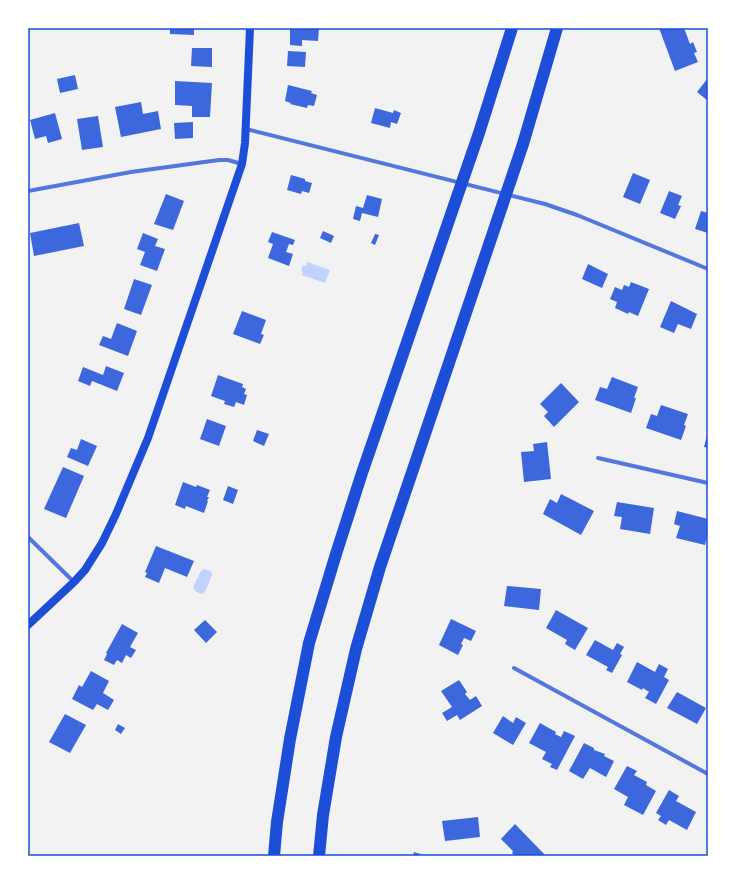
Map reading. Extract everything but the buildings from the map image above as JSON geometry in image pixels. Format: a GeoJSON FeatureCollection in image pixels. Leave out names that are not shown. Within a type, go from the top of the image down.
{"type":"FeatureCollection","features":[{"type":"Feature","properties":{"kind":"highway"},"geometry":{"type":"LineString","coordinates":[[274,856],[277,822],[290,739],[312,636],[362,473],[479,133],[512,28]]}},
{"type":"Feature","properties":{"kind":"highway"},"geometry":{"type":"LineString","coordinates":[[319,856],[323,815],[336,737],[356,649],[380,567],[523,144],[557,28]]}},
{"type":"Feature","properties":{"kind":"main road"},"geometry":{"type":"LineString","coordinates":[[28,625],[85,570],[102,543],[116,514],[148,438],[242,164],[246,129],[250,28]]}},
{"type":"Feature","properties":{"kind":"street"},"geometry":{"type":"LineString","coordinates":[[246,129],[545,204],[584,218],[708,269]]}},
{"type":"Feature","properties":{"kind":"street"},"geometry":{"type":"LineString","coordinates":[[28,191],[131,172],[219,160],[228,160],[242,164]]}},
{"type":"Feature","properties":{"kind":"street"},"geometry":{"type":"LineString","coordinates":[[598,458],[708,483]]}},
{"type":"Feature","properties":{"kind":"street"},"geometry":{"type":"LineString","coordinates":[[28,537],[74,582]]}},
{"type":"Feature","properties":{"kind":"street"},"geometry":{"type":"LineString","coordinates":[[514,668],[708,774]]}},
{"type":"Feature","properties":{"kind":"water"},"geometry":{"type":"Polygon","coordinates":[[[307,262],[330,270],[325,283],[302,275],[303,272],[301,271],[303,265],[306,266],[307,262]]]}},
{"type":"Feature","properties":{"kind":"water"},"geometry":{"type":"Polygon","coordinates":[[[204,569],[211,571],[212,575],[205,592],[201,594],[195,591],[193,587],[201,571],[204,569]]]}}]}
